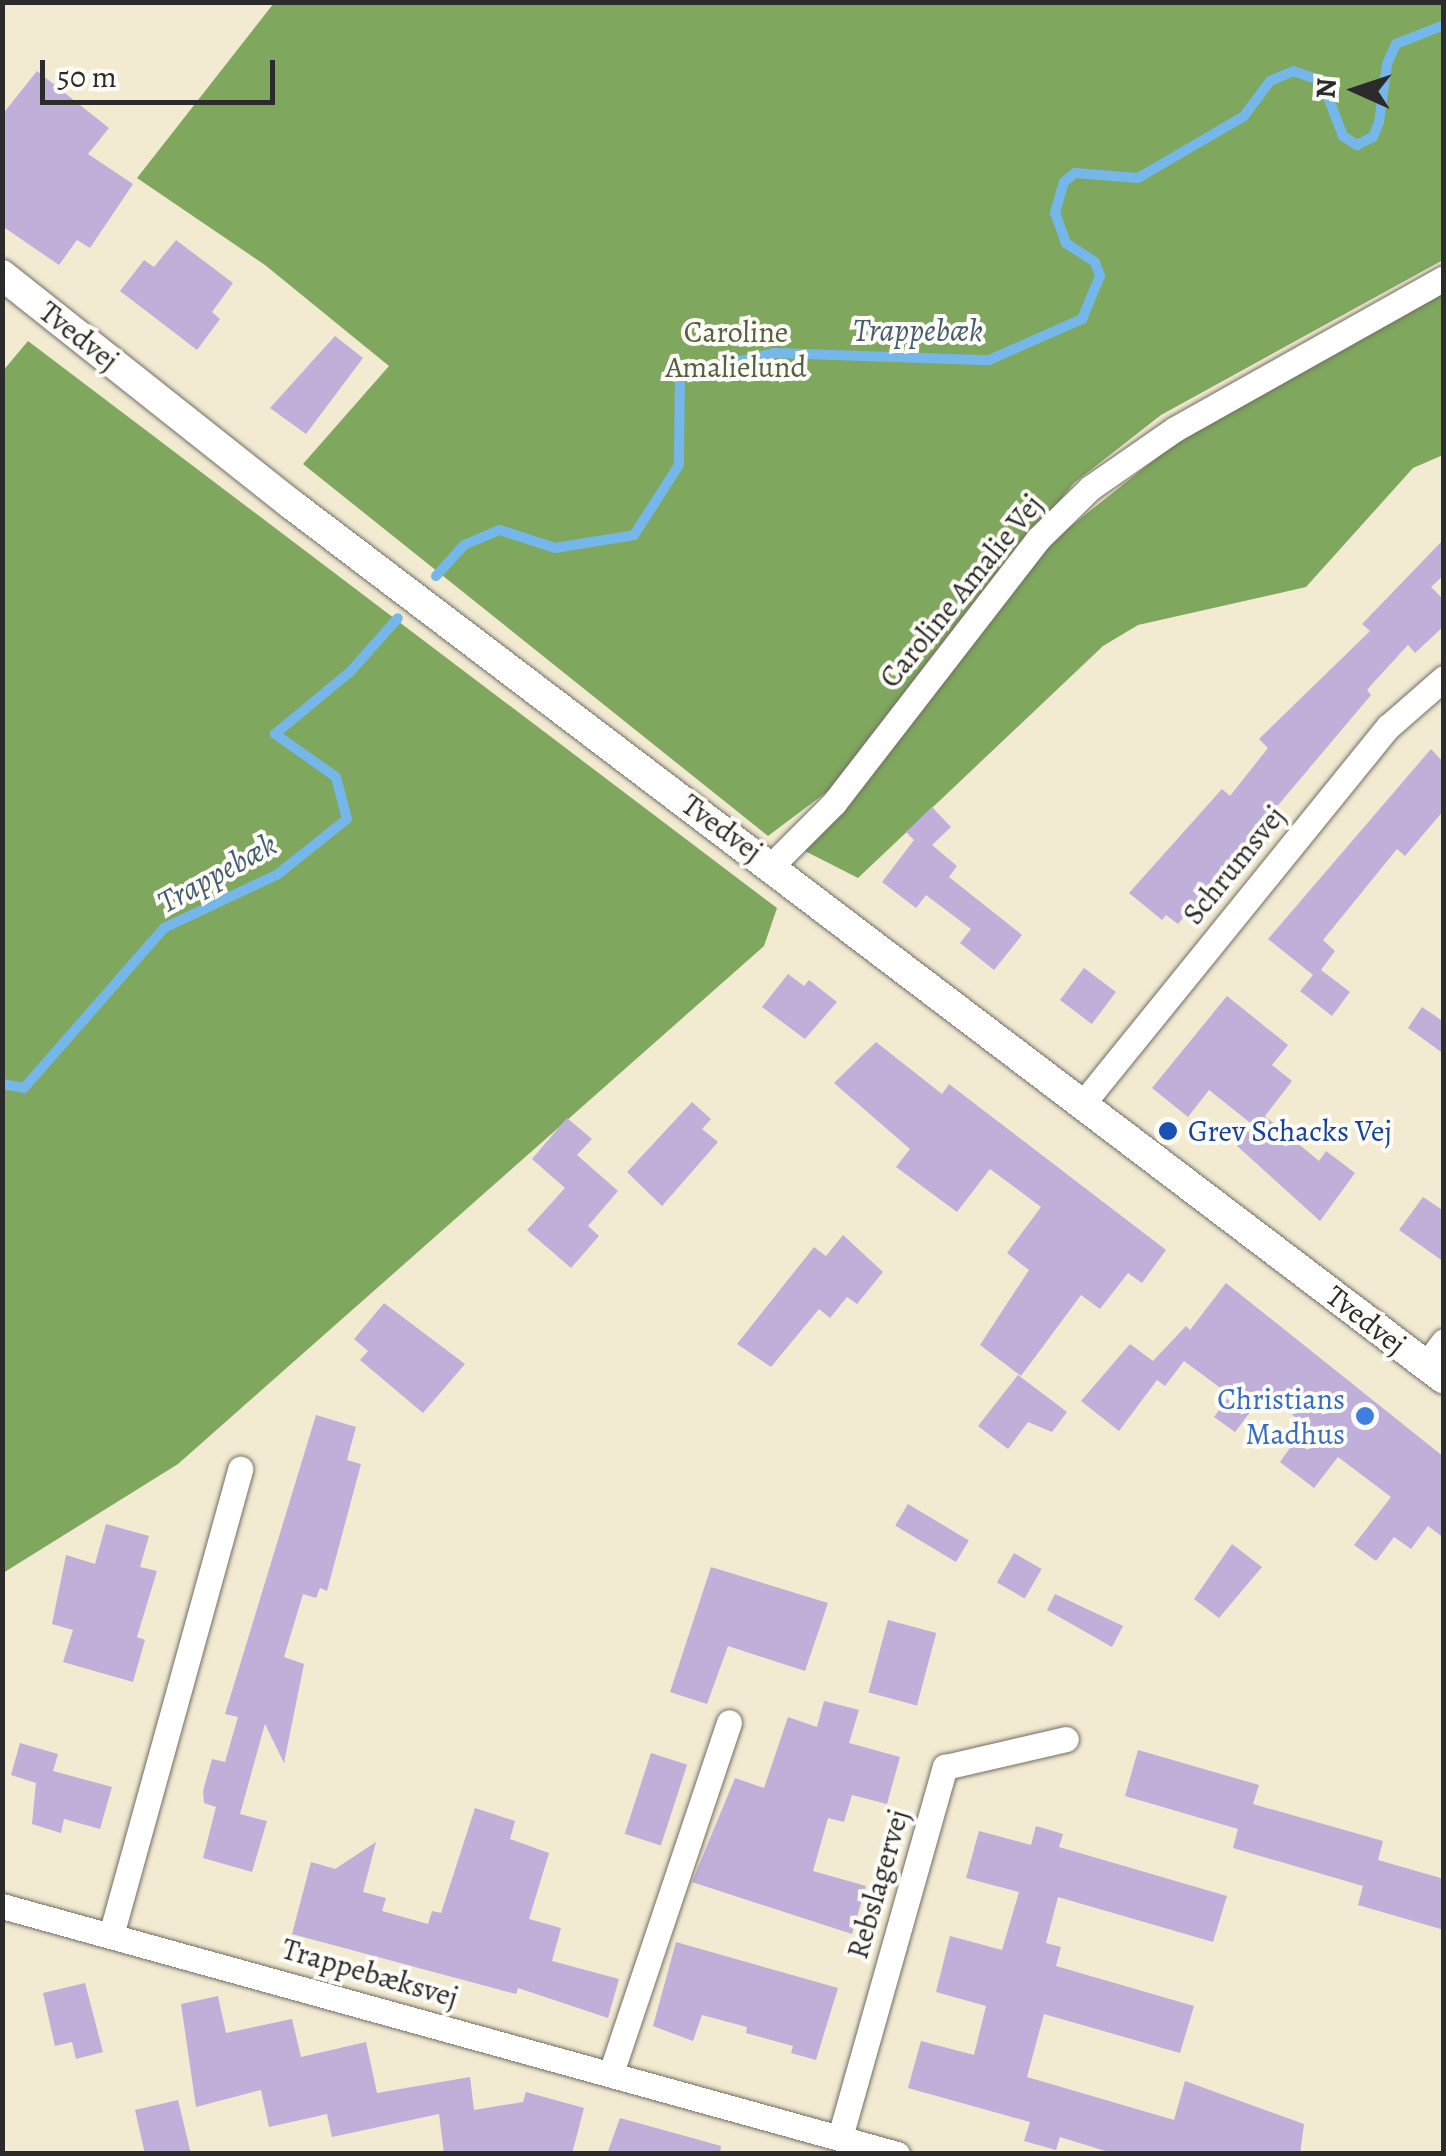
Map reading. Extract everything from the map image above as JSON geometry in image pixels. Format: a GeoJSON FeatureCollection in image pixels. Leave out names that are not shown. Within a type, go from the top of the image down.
{"type":"FeatureCollection","features":[{"type":"Feature","properties":{"kind":"street","name":"Tvedvej"},"geometry":{"type":"LineString","coordinates":[[2,276],[306,516],[1084,1102],[1434,1373]]}},
{"type":"Feature","properties":{"kind":"street","name":"Caroline Amalie Vej"},"geometry":{"type":"LineString","coordinates":[[772,865],[834,803],[1038,539],[1090,488],[1175,429],[1444,278]]}},
{"type":"Feature","properties":{"kind":"street","name":"Schrumsvej"},"geometry":{"type":"LineString","coordinates":[[1084,1102],[1389,726],[1444,678]]}},
{"type":"Feature","properties":{"kind":"street"},"geometry":{"type":"LineString","coordinates":[[1434,1373],[1444,1340]]}},
{"type":"Feature","properties":{"kind":"street"},"geometry":{"type":"LineString","coordinates":[[111,1935],[240,1469]]}},
{"type":"Feature","properties":{"kind":"street"},"geometry":{"type":"LineString","coordinates":[[611,2073],[729,1722]]}},
{"type":"Feature","properties":{"kind":"street","name":"Rebslagervej"},"geometry":{"type":"LineString","coordinates":[[840,2138],[945,1767],[1066,1739]]}},
{"type":"Feature","properties":{"kind":"street","name":"Trappebæksvej"},"geometry":{"type":"LineString","coordinates":[[2,1906],[897,2154]]}},
{"type":"Feature","properties":{"kind":"green space","name":"Caroline Amalielund"},"geometry":{"type":"Polygon","coordinates":[[[274,3],[1443,3],[1443,260],[1161,415],[1074,483],[828,791],[768,836],[303,464],[389,366],[265,265],[137,178],[274,3]]]}},
{"type":"Feature","properties":{"kind":"green space"},"geometry":{"type":"Polygon","coordinates":[[[1443,291],[1443,455],[1413,468],[1306,587],[1138,625],[1103,646],[858,878],[801,849],[1046,546],[1179,440],[1443,291]]]}},
{"type":"Feature","properties":{"kind":"green space"},"geometry":{"type":"Polygon","coordinates":[[[28,341],[777,908],[764,946],[178,1464],[3,1573],[2,372],[28,341]]]}},
{"type":"Feature","properties":{"kind":"building"},"geometry":{"type":"Polygon","coordinates":[[[37,71],[109,128],[88,154],[133,184],[90,248],[77,240],[59,265],[2,226],[2,115],[37,71]]]}},
{"type":"Feature","properties":{"kind":"building"},"geometry":{"type":"Polygon","coordinates":[[[176,240],[233,283],[212,312],[220,319],[197,350],[120,291],[144,260],[154,267],[176,240]]]}},
{"type":"Feature","properties":{"kind":"building"},"geometry":{"type":"Polygon","coordinates":[[[335,336],[363,358],[306,434],[270,408],[335,336]]]}},
{"type":"Feature","properties":{"kind":"building"},"geometry":{"type":"Polygon","coordinates":[[[1444,539],[1444,575],[1431,587],[1444,600],[1444,626],[1415,653],[1408,645],[1374,682],[1367,690],[1371,695],[1178,924],[1166,915],[1162,920],[1129,893],[1222,789],[1230,796],[1268,748],[1259,739],[1370,631],[1362,624],[1444,539]]]}},
{"type":"Feature","properties":{"kind":"building"},"geometry":{"type":"Polygon","coordinates":[[[1431,749],[1444,763],[1444,810],[1405,856],[1397,849],[1323,940],[1335,951],[1321,970],[1350,992],[1332,1016],[1300,991],[1313,975],[1268,939],[1431,749]]]}},
{"type":"Feature","properties":{"kind":"building"},"geometry":{"type":"Polygon","coordinates":[[[932,807],[951,827],[932,845],[957,866],[949,877],[1022,935],[994,970],[960,943],[971,929],[926,895],[916,908],[882,882],[914,840],[906,832],[932,807]]]}},
{"type":"Feature","properties":{"kind":"building"},"geometry":{"type":"Polygon","coordinates":[[[1084,968],[1116,992],[1092,1024],[1060,1000],[1084,968]]]}},
{"type":"Feature","properties":{"kind":"building"},"geometry":{"type":"Polygon","coordinates":[[[788,974],[804,986],[809,980],[837,1002],[805,1039],[762,1007],[788,974]]]}},
{"type":"Feature","properties":{"kind":"building"},"geometry":{"type":"Polygon","coordinates":[[[1227,996],[1288,1045],[1272,1065],[1292,1081],[1265,1116],[1319,1161],[1326,1151],[1355,1173],[1320,1221],[1236,1145],[1253,1125],[1209,1090],[1188,1117],[1152,1088],[1227,996]]]}},
{"type":"Feature","properties":{"kind":"building"},"geometry":{"type":"Polygon","coordinates":[[[1422,1007],[1444,1022],[1444,1054],[1408,1028],[1422,1007]]]}},
{"type":"Feature","properties":{"kind":"building"},"geometry":{"type":"Polygon","coordinates":[[[876,1042],[942,1094],[949,1084],[1166,1250],[1142,1283],[1128,1273],[1100,1309],[1081,1295],[1021,1376],[980,1345],[1029,1270],[1007,1253],[1041,1207],[990,1169],[957,1212],[896,1167],[910,1149],[834,1083],[876,1042]]]}},
{"type":"Feature","properties":{"kind":"building"},"geometry":{"type":"Polygon","coordinates":[[[692,1102],[711,1119],[702,1129],[718,1142],[662,1206],[627,1172],[692,1102]]]}},
{"type":"Feature","properties":{"kind":"building"},"geometry":{"type":"Polygon","coordinates":[[[567,1118],[592,1139],[577,1155],[618,1191],[588,1226],[599,1236],[571,1268],[527,1230],[565,1188],[532,1159],[567,1118]]]}},
{"type":"Feature","properties":{"kind":"building"},"geometry":{"type":"Polygon","coordinates":[[[1423,1197],[1444,1211],[1444,1262],[1399,1230],[1423,1197]]]}},
{"type":"Feature","properties":{"kind":"building"},"geometry":{"type":"Polygon","coordinates":[[[843,1235],[883,1272],[857,1304],[847,1297],[830,1318],[819,1309],[771,1367],[737,1344],[814,1247],[826,1256],[843,1235]]]}},
{"type":"Feature","properties":{"kind":"building"},"geometry":{"type":"Polygon","coordinates":[[[1226,1283],[1444,1457],[1444,1538],[1428,1526],[1411,1549],[1394,1537],[1376,1561],[1354,1545],[1391,1497],[1338,1457],[1314,1488],[1280,1462],[1306,1425],[1264,1394],[1235,1432],[1214,1417],[1230,1395],[1184,1361],[1165,1386],[1157,1380],[1119,1431],[1081,1401],[1130,1344],[1153,1361],[1186,1326],[1190,1330],[1226,1283]]]}},
{"type":"Feature","properties":{"kind":"building"},"geometry":{"type":"Polygon","coordinates":[[[384,1303],[465,1364],[423,1413],[360,1360],[368,1351],[354,1339],[384,1303]]]}},
{"type":"Feature","properties":{"kind":"building"},"geometry":{"type":"Polygon","coordinates":[[[1018,1375],[1067,1412],[1052,1432],[1028,1422],[1008,1449],[978,1426],[1018,1375]]]}},
{"type":"Feature","properties":{"kind":"building"},"geometry":{"type":"Polygon","coordinates":[[[316,1415],[356,1427],[347,1460],[361,1464],[327,1591],[320,1588],[316,1598],[303,1594],[284,1657],[304,1664],[284,1763],[265,1724],[240,1814],[267,1821],[252,1872],[203,1858],[216,1807],[204,1803],[203,1791],[212,1759],[225,1762],[238,1717],[225,1714],[316,1415]]]}},
{"type":"Feature","properties":{"kind":"building"},"geometry":{"type":"Polygon","coordinates":[[[908,1504],[969,1541],[956,1562],[895,1525],[908,1504]]]}},
{"type":"Feature","properties":{"kind":"building"},"geometry":{"type":"Polygon","coordinates":[[[106,1524],[149,1536],[140,1567],[157,1571],[137,1637],[145,1640],[133,1682],[63,1662],[73,1630],[52,1624],[66,1555],[95,1564],[106,1524]]]}},
{"type":"Feature","properties":{"kind":"building"},"geometry":{"type":"Polygon","coordinates":[[[1232,1544],[1262,1567],[1219,1618],[1194,1599],[1232,1544]]]}},
{"type":"Feature","properties":{"kind":"building"},"geometry":{"type":"Polygon","coordinates":[[[1014,1553],[1042,1569],[1025,1598],[997,1582],[1014,1553]]]}},
{"type":"Feature","properties":{"kind":"building"},"geometry":{"type":"Polygon","coordinates":[[[711,1567],[828,1603],[805,1671],[728,1646],[707,1704],[670,1692],[711,1567]]]}},
{"type":"Feature","properties":{"kind":"building"},"geometry":{"type":"Polygon","coordinates":[[[1055,1594],[1123,1626],[1112,1647],[1047,1610],[1055,1594]]]}},
{"type":"Feature","properties":{"kind":"building"},"geometry":{"type":"Polygon","coordinates":[[[888,1620],[936,1633],[917,1705],[869,1692],[888,1620]]]}},
{"type":"Feature","properties":{"kind":"building"},"geometry":{"type":"Polygon","coordinates":[[[824,1701],[859,1710],[849,1743],[900,1757],[887,1804],[852,1795],[844,1822],[828,1818],[813,1871],[866,1886],[852,1934],[692,1882],[735,1778],[764,1788],[788,1717],[817,1727],[824,1701]]]}},
{"type":"Feature","properties":{"kind":"building"},"geometry":{"type":"Polygon","coordinates":[[[20,1743],[58,1754],[53,1771],[112,1787],[100,1829],[64,1819],[61,1833],[32,1824],[36,1783],[11,1775],[20,1743]]]}},
{"type":"Feature","properties":{"kind":"building"},"geometry":{"type":"Polygon","coordinates":[[[1138,1750],[1259,1785],[1253,1804],[1383,1841],[1378,1860],[1444,1879],[1444,1930],[1358,1905],[1363,1886],[1233,1848],[1238,1829],[1125,1796],[1138,1750]]]}},
{"type":"Feature","properties":{"kind":"building"},"geometry":{"type":"Polygon","coordinates":[[[651,1753],[687,1765],[661,1846],[625,1834],[651,1753]]]}},
{"type":"Feature","properties":{"kind":"building"},"geometry":{"type":"Polygon","coordinates":[[[475,1808],[515,1821],[510,1839],[549,1853],[529,1919],[561,1928],[552,1961],[619,1979],[608,2018],[518,1988],[516,1994],[292,1934],[311,1862],[335,1869],[376,1842],[363,1892],[386,1898],[382,1911],[428,1924],[432,1911],[441,1913],[475,1808]]]}},
{"type":"Feature","properties":{"kind":"building"},"geometry":{"type":"Polygon","coordinates":[[[1036,1826],[1063,1834],[1059,1847],[1227,1896],[1213,1942],[1058,1897],[1046,1943],[1061,1947],[1056,1966],[1194,2006],[1180,2053],[1044,2014],[1027,2077],[1174,2120],[1185,2081],[1304,2124],[1300,2154],[1115,2154],[1060,2137],[1056,2150],[1024,2141],[1030,2122],[908,2088],[921,2041],[974,2055],[986,2006],[936,1992],[950,1936],[1002,1950],[1019,1892],[966,1878],[979,1831],[1031,1845],[1036,1826]]]}},
{"type":"Feature","properties":{"kind":"building"},"geometry":{"type":"Polygon","coordinates":[[[676,1942],[838,1988],[816,2060],[791,2053],[793,2046],[746,2033],[747,2027],[702,2015],[693,2041],[653,2026],[676,1942]]]}},
{"type":"Feature","properties":{"kind":"building"},"geometry":{"type":"Polygon","coordinates":[[[85,1983],[103,2052],[76,2059],[72,2042],[55,2046],[43,1993],[85,1983]]]}},
{"type":"Feature","properties":{"kind":"building"},"geometry":{"type":"Polygon","coordinates":[[[218,1996],[226,2033],[292,2019],[301,2057],[366,2042],[377,2093],[470,2077],[474,2110],[523,2102],[526,2092],[584,2108],[572,2154],[444,2154],[439,2114],[332,2137],[327,2114],[269,2127],[261,2090],[196,2107],[181,2004],[218,1996]]]}},
{"type":"Feature","properties":{"kind":"building"},"geometry":{"type":"Polygon","coordinates":[[[178,2100],[191,2154],[145,2154],[135,2110],[178,2100]]]}},
{"type":"Feature","properties":{"kind":"building"},"geometry":{"type":"Polygon","coordinates":[[[620,2118],[721,2146],[720,2154],[607,2154],[620,2118]]]}},
{"type":"Feature","properties":{"kind":"waterway","name":"Trappebæk"},"geometry":{"type":"LineString","coordinates":[[436,576],[464,545],[500,530],[555,548],[634,535],[679,465],[680,375],[774,353],[989,360],[1082,319],[1100,276],[1095,262],[1066,243],[1055,213],[1064,182],[1075,173],[1138,178],[1244,116],[1270,81],[1293,71],[1322,81],[1343,136],[1357,145],[1373,137],[1379,122],[1387,64],[1396,44],[1444,25]]}},
{"type":"Feature","properties":{"kind":"waterway","name":"Trappebæk"},"geometry":{"type":"LineString","coordinates":[[2,1084],[24,1088],[164,928],[278,874],[347,819],[336,777],[275,734],[350,672],[398,618]]}},
{"type":"Feature","properties":{"kind":"place","name":"Grev Schacks Vej"},"geometry":{"type":"Point","coordinates":[1168,1131]}},
{"type":"Feature","properties":{"kind":"place","name":"Christians Madhus"},"geometry":{"type":"Point","coordinates":[1365,1416]}}]}
